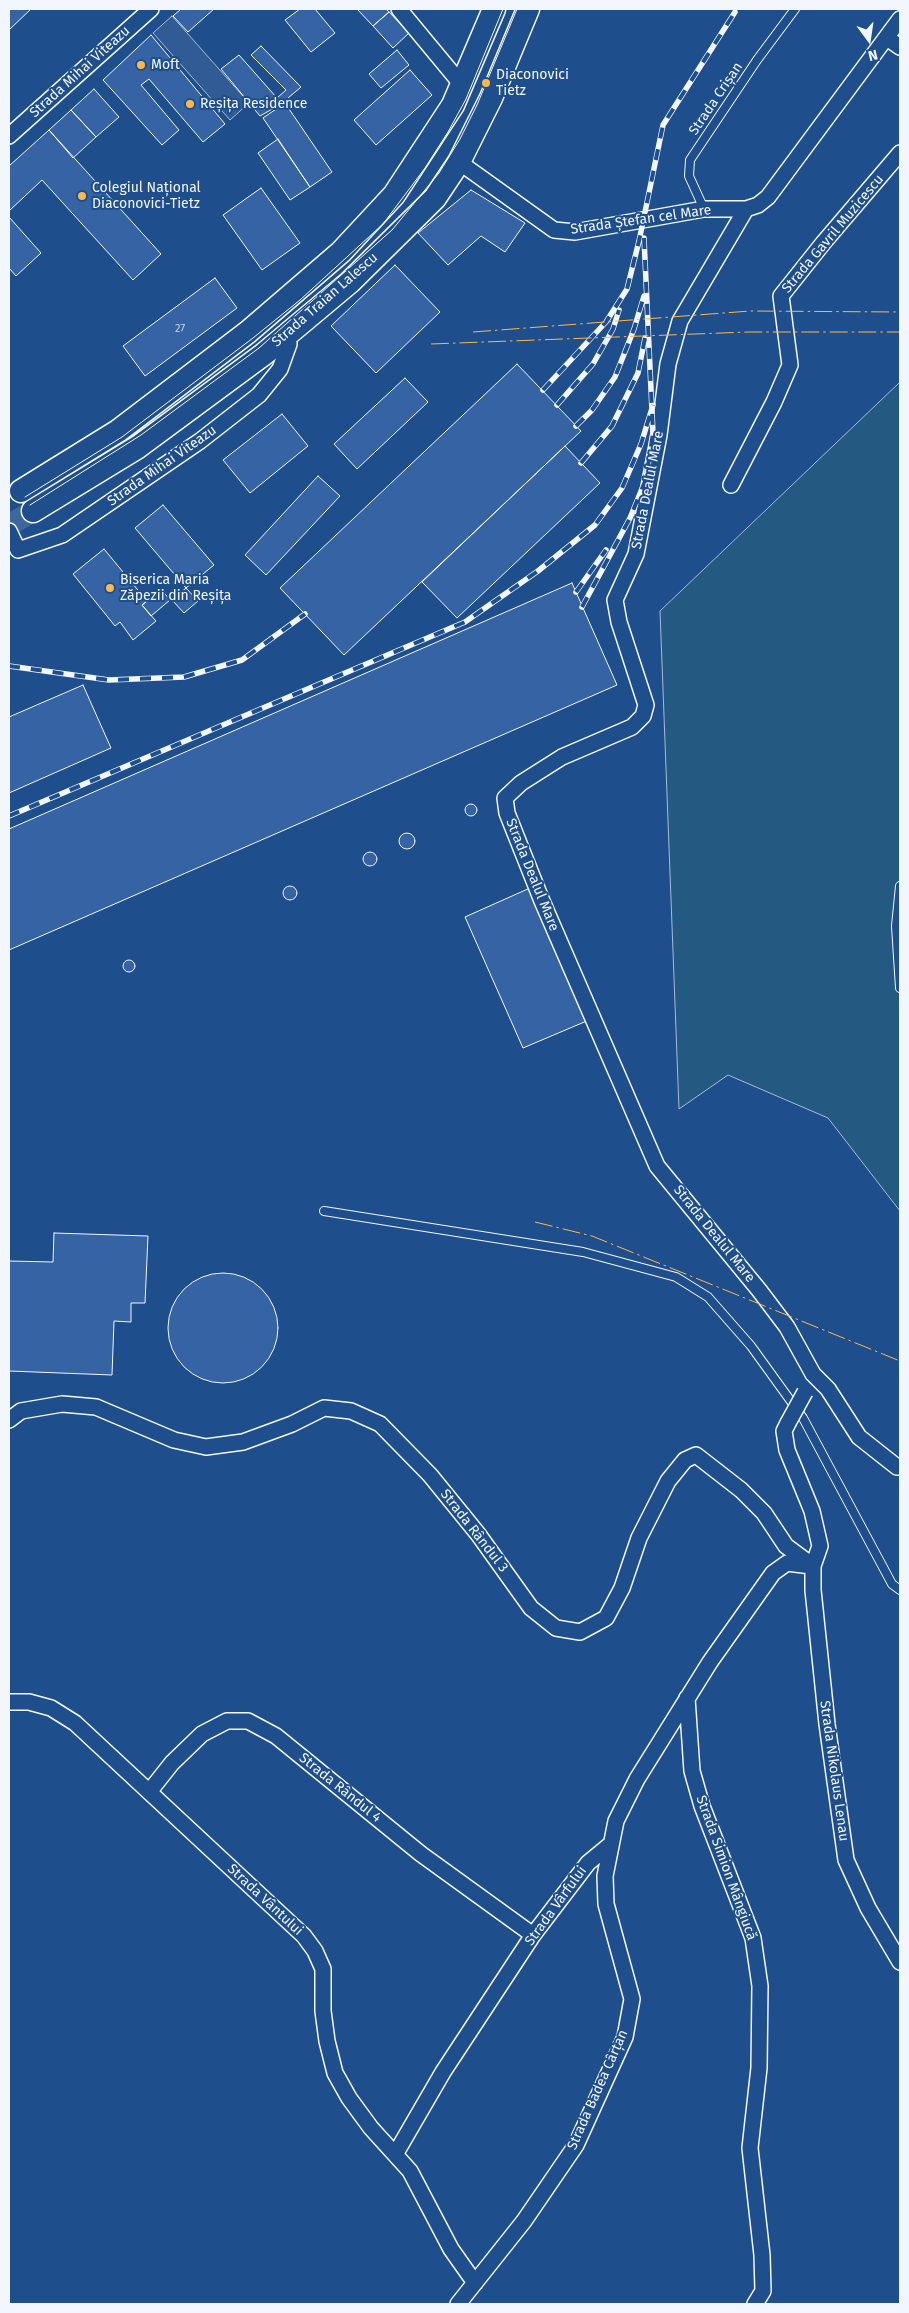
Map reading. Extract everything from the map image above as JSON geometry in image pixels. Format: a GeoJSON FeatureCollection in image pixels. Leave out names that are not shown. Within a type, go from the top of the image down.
{"type":"FeatureCollection","features":[{"type":"Feature","properties":{"kind":"main road","name":"Strada Traian Lalescu"},"geometry":{"type":"LineString","coordinates":[[21,491],[118,432],[248,332],[341,252],[394,195],[439,127],[462,85],[494,9]]}},
{"type":"Feature","properties":{"kind":"main road","name":"Strada Traian Lalescu"},"geometry":{"type":"LineString","coordinates":[[33,511],[138,447],[287,335],[350,282],[435,198],[459,162],[491,98],[528,9]]}},
{"type":"Feature","properties":{"kind":"street","name":"Strada Mihai Viteazu"},"geometry":{"type":"LineString","coordinates":[[9,136],[150,9]]}},
{"type":"Feature","properties":{"kind":"street"},"geometry":{"type":"LineString","coordinates":[[399,9],[462,85]]}},
{"type":"Feature","properties":{"kind":"street","name":"Strada Ștefan cel Mare"},"geometry":{"type":"LineString","coordinates":[[459,162],[554,230],[575,232],[704,209],[746,209],[758,205],[768,197],[900,19]]}},
{"type":"Feature","properties":{"kind":"street"},"geometry":{"type":"LineString","coordinates":[[886,38],[900,47]]}},
{"type":"Feature","properties":{"kind":"street","name":"Strada Gavril Muzicescu"},"geometry":{"type":"LineString","coordinates":[[731,485],[774,402],[790,365],[781,296],[900,153]]}},
{"type":"Feature","properties":{"kind":"street","name":"Strada Dealul Mare"},"geometry":{"type":"LineString","coordinates":[[746,209],[680,321],[668,364],[659,436],[636,554],[615,600],[619,622],[646,705],[642,716],[632,726],[562,758],[521,783],[505,798],[507,813],[542,901],[657,1166],[787,1327],[813,1374]]}},
{"type":"Feature","properties":{"kind":"street","name":"Strada Mihai Viteazu"},"geometry":{"type":"LineString","coordinates":[[9,532],[18,550],[62,535],[200,441],[259,395],[280,370],[289,344],[287,335]]}},
{"type":"Feature","properties":{"kind":"street"},"geometry":{"type":"LineString","coordinates":[[813,1374],[828,1389],[859,1437],[897,1467],[900,1467]]}},
{"type":"Feature","properties":{"kind":"street","name":"Strada Nikolaus Lenau"},"geometry":{"type":"LineString","coordinates":[[813,1374],[784,1431],[787,1450],[812,1511],[820,1546],[813,1566],[813,1590],[827,1724],[846,1860],[868,1908],[900,1962]]}},
{"type":"Feature","properties":{"kind":"street","name":"Strada Rândul 3"},"geometry":{"type":"LineString","coordinates":[[9,1420],[21,1411],[62,1404],[96,1407],[174,1440],[206,1447],[243,1442],[292,1424],[324,1408],[351,1411],[380,1424],[430,1475],[478,1534],[531,1608],[556,1628],[580,1632],[606,1618],[622,1588],[638,1538],[668,1481],[685,1460],[696,1455],[741,1490],[764,1513],[786,1546],[813,1566]]}},
{"type":"Feature","properties":{"kind":"street"},"geometry":{"type":"LineString","coordinates":[[611,1844],[616,1822],[637,1779],[710,1662],[773,1573],[787,1563],[813,1566]]}},
{"type":"Feature","properties":{"kind":"street","name":"Strada Simion Mângiucă"},"geometry":{"type":"LineString","coordinates":[[687,1698],[692,1771],[705,1814],[753,1938],[760,1986],[759,2068],[750,2148],[760,2223],[763,2292],[755,2304]]}},
{"type":"Feature","properties":{"kind":"street","name":"Strada Vântului"},"geometry":{"type":"LineString","coordinates":[[9,1702],[29,1702],[51,1708],[75,1723],[304,1936],[315,1951],[323,1969],[323,2010],[327,2041],[335,2073],[349,2098],[366,2121],[410,2171],[451,2249],[475,2283]]}},
{"type":"Feature","properties":{"kind":"street","name":"Strada Rândul 4"},"geometry":{"type":"LineString","coordinates":[[149,1792],[172,1763],[202,1734],[227,1721],[248,1721],[276,1736],[421,1854],[533,1935]]}},
{"type":"Feature","properties":{"kind":"street","name":"Strada Vârfului"},"geometry":{"type":"LineString","coordinates":[[396,2153],[443,2072],[533,1935],[588,1863],[611,1844]]}},
{"type":"Feature","properties":{"kind":"street","name":"Strada Badea Cârțan"},"geometry":{"type":"LineString","coordinates":[[458,2304],[524,2221],[576,2145],[625,2037],[632,2000],[606,1904],[605,1876],[611,1844]]}},
{"type":"Feature","properties":{"kind":"lane","name":"Strada Crișan"},"geometry":{"type":"LineString","coordinates":[[704,209],[689,176],[690,160],[757,60],[795,9]]}},
{"type":"Feature","properties":{"kind":"lane"},"geometry":{"type":"LineString","coordinates":[[900,886],[896,926],[900,988]]}},
{"type":"Feature","properties":{"kind":"lane"},"geometry":{"type":"LineString","coordinates":[[324,1211],[583,1252],[676,1277],[708,1297],[751,1346],[803,1418],[892,1584],[900,1590]]}},
{"type":"Feature","properties":{"kind":"shaded area"},"geometry":{"type":"Polygon","coordinates":[[[172,16],[249,103],[230,120],[153,33],[172,16]]]}},
{"type":"Feature","properties":{"kind":"shaded area"},"geometry":{"type":"Polygon","coordinates":[[[900,382],[900,1211],[828,1118],[728,1075],[679,1109],[660,611],[900,382]]]}},
{"type":"Feature","properties":{"kind":"building"},"geometry":{"type":"Polygon","coordinates":[[[9,9],[31,9],[9,30],[9,9]]]}},
{"type":"Feature","properties":{"kind":"building"},"geometry":{"type":"Polygon","coordinates":[[[181,9],[214,9],[188,32],[173,16],[181,9]]]}},
{"type":"Feature","properties":{"kind":"building"},"geometry":{"type":"Polygon","coordinates":[[[300,9],[315,9],[335,33],[311,52],[285,20],[300,9]]]}},
{"type":"Feature","properties":{"kind":"building"},"geometry":{"type":"Polygon","coordinates":[[[357,9],[386,9],[389,12],[373,26],[357,9]]]}},
{"type":"Feature","properties":{"kind":"building"},"geometry":{"type":"Polygon","coordinates":[[[389,12],[409,33],[393,48],[373,26],[389,12]]]}},
{"type":"Feature","properties":{"kind":"building","name":"Reșița Residence"},"geometry":{"type":"Polygon","coordinates":[[[151,35],[225,124],[203,142],[149,79],[141,85],[179,130],[162,145],[103,80],[151,35]]]}},
{"type":"Feature","properties":{"kind":"building"},"geometry":{"type":"Polygon","coordinates":[[[261,46],[301,87],[281,104],[260,116],[221,69],[239,55],[277,98],[286,90],[251,55],[261,46]]]}},
{"type":"Feature","properties":{"kind":"building"},"geometry":{"type":"Polygon","coordinates":[[[397,50],[409,65],[381,88],[369,74],[397,50]]]}},
{"type":"Feature","properties":{"kind":"building"},"geometry":{"type":"Polygon","coordinates":[[[410,70],[432,95],[376,145],[354,120],[410,70]]]}},
{"type":"Feature","properties":{"kind":"building"},"geometry":{"type":"Polygon","coordinates":[[[94,89],[119,117],[96,137],[71,110],[94,89]]]}},
{"type":"Feature","properties":{"kind":"building"},"geometry":{"type":"Polygon","coordinates":[[[285,103],[332,172],[310,187],[263,118],[285,103]]]}},
{"type":"Feature","properties":{"kind":"building"},"geometry":{"type":"Polygon","coordinates":[[[71,110],[96,137],[73,158],[49,130],[71,110]]]}},
{"type":"Feature","properties":{"kind":"building","name":"Colegiul Național Diaconovici-Tietz"},"geometry":{"type":"Polygon","coordinates":[[[49,130],[161,254],[133,280],[42,180],[9,211],[9,166],[49,130]]]}},
{"type":"Feature","properties":{"kind":"building"},"geometry":{"type":"Polygon","coordinates":[[[278,139],[310,187],[290,200],[258,153],[278,139]]]}},
{"type":"Feature","properties":{"kind":"building"},"geometry":{"type":"Polygon","coordinates":[[[261,188],[300,243],[262,270],[223,215],[261,188]]]}},
{"type":"Feature","properties":{"kind":"building"},"geometry":{"type":"Polygon","coordinates":[[[471,190],[525,223],[505,252],[481,236],[448,265],[418,233],[471,190]]]}},
{"type":"Feature","properties":{"kind":"building"},"geometry":{"type":"Polygon","coordinates":[[[9,217],[41,253],[16,276],[9,268],[9,217]]]}},
{"type":"Feature","properties":{"kind":"building"},"geometry":{"type":"Polygon","coordinates":[[[395,265],[440,312],[376,373],[331,326],[395,265]]]}},
{"type":"Feature","properties":{"kind":"building"},"geometry":{"type":"Polygon","coordinates":[[[215,278],[237,308],[145,376],[123,346],[215,278]]]}},
{"type":"Feature","properties":{"kind":"building"},"geometry":{"type":"Polygon","coordinates":[[[517,364],[581,431],[344,655],[280,588],[517,364]]]}},
{"type":"Feature","properties":{"kind":"building"},"geometry":{"type":"Polygon","coordinates":[[[405,378],[428,402],[357,469],[334,444],[405,378]]]}},
{"type":"Feature","properties":{"kind":"building"},"geometry":{"type":"Polygon","coordinates":[[[282,414],[308,446],[250,493],[223,460],[282,414]]]}},
{"type":"Feature","properties":{"kind":"building"},"geometry":{"type":"Polygon","coordinates":[[[565,446],[600,483],[457,618],[422,582],[565,446]]]}},
{"type":"Feature","properties":{"kind":"building"},"geometry":{"type":"Polygon","coordinates":[[[318,476],[340,496],[266,575],[245,555],[318,476]]]}},
{"type":"Feature","properties":{"kind":"building"},"geometry":{"type":"Polygon","coordinates":[[[163,505],[214,565],[186,588],[135,528],[163,505]]]}},
{"type":"Feature","properties":{"kind":"building","name":"Biserica Maria Zăpezii din Reșița"},"geometry":{"type":"Polygon","coordinates":[[[104,549],[147,601],[142,605],[156,621],[133,640],[120,622],[115,626],[73,574],[104,549]]]}},
{"type":"Feature","properties":{"kind":"building"},"geometry":{"type":"Polygon","coordinates":[[[572,583],[617,685],[9,950],[9,829],[572,583]]]}},
{"type":"Feature","properties":{"kind":"building"},"geometry":{"type":"Polygon","coordinates":[[[186,588],[198,601],[184,613],[172,600],[186,588]]]}},
{"type":"Feature","properties":{"kind":"building"},"geometry":{"type":"Polygon","coordinates":[[[161,589],[170,600],[151,616],[142,605],[161,589]]]}},
{"type":"Feature","properties":{"kind":"building"},"geometry":{"type":"Polygon","coordinates":[[[83,685],[111,748],[9,793],[9,717],[83,685]]]}},
{"type":"Feature","properties":{"kind":"building"},"geometry":{"type":"Polygon","coordinates":[[[473,804],[476,805],[476,815],[469,816],[466,815],[465,808],[466,805],[473,804]]]}},
{"type":"Feature","properties":{"kind":"building"},"geometry":{"type":"Polygon","coordinates":[[[407,833],[413,835],[415,841],[413,847],[407,849],[401,847],[399,841],[401,835],[407,833]]]}},
{"type":"Feature","properties":{"kind":"building"},"geometry":{"type":"Polygon","coordinates":[[[370,852],[375,854],[377,859],[375,864],[370,866],[365,864],[363,859],[365,854],[370,852]]]}},
{"type":"Feature","properties":{"kind":"building"},"geometry":{"type":"Polygon","coordinates":[[[290,886],[295,888],[297,893],[295,898],[290,900],[285,898],[283,893],[285,888],[290,886]]]}},
{"type":"Feature","properties":{"kind":"building"},"geometry":{"type":"Polygon","coordinates":[[[530,888],[589,1020],[523,1048],[465,917],[530,888]]]}},
{"type":"Feature","properties":{"kind":"building"},"geometry":{"type":"Polygon","coordinates":[[[127,960],[131,960],[135,966],[131,972],[127,972],[123,968],[123,964],[127,960]]]}},
{"type":"Feature","properties":{"kind":"building"},"geometry":{"type":"Polygon","coordinates":[[[54,1233],[148,1236],[145,1303],[131,1303],[131,1322],[114,1321],[112,1375],[9,1371],[9,1261],[53,1262],[54,1233]]]}},
{"type":"Feature","properties":{"kind":"building"},"geometry":{"type":"Polygon","coordinates":[[[223,1273],[244,1277],[262,1289],[274,1307],[278,1328],[274,1349],[262,1367],[244,1379],[223,1383],[202,1379],[184,1367],[172,1349],[168,1328],[172,1307],[184,1289],[202,1277],[223,1273]]]}},
{"type":"Feature","properties":{"kind":"tunnel"},"geometry":{"type":"LineString","coordinates":[[9,525],[33,511]]}},
{"type":"Feature","properties":{"kind":"tram line"},"geometry":{"type":"LineString","coordinates":[[25,497],[122,437],[253,338],[300,300],[383,224],[425,168],[448,132],[466,99],[503,9]]}},
{"type":"Feature","properties":{"kind":"tram line"},"geometry":{"type":"LineString","coordinates":[[30,505],[141,435],[259,348],[392,230],[439,173],[460,139],[477,105],[517,9]]}},
{"type":"Feature","properties":{"kind":"railway"},"geometry":{"type":"LineString","coordinates":[[543,390],[606,322],[627,289],[663,125],[735,12]]}},
{"type":"Feature","properties":{"kind":"railway"},"geometry":{"type":"LineString","coordinates":[[582,607],[630,518],[646,479],[653,433],[644,238]]}},
{"type":"Feature","properties":{"kind":"railway"},"geometry":{"type":"LineString","coordinates":[[576,426],[592,410],[615,377],[634,329],[644,296]]}},
{"type":"Feature","properties":{"kind":"railway"},"geometry":{"type":"LineString","coordinates":[[557,405],[593,364],[613,329],[619,310]]}},
{"type":"Feature","properties":{"kind":"railway"},"geometry":{"type":"LineString","coordinates":[[581,463],[612,426],[638,373],[645,338]]}},
{"type":"Feature","properties":{"kind":"railway"},"geometry":{"type":"LineString","coordinates":[[9,816],[465,622],[538,571],[595,525],[622,488],[641,444],[653,405]]}},
{"type":"Feature","properties":{"kind":"railway"},"geometry":{"type":"LineString","coordinates":[[576,592],[606,550]]}},
{"type":"Feature","properties":{"kind":"railway"},"geometry":{"type":"LineString","coordinates":[[9,666],[109,680],[184,677],[242,660],[305,614]]}},
{"type":"Feature","properties":{"kind":"power"},"geometry":{"type":"LineString","coordinates":[[473,332],[750,311],[900,312]]}},
{"type":"Feature","properties":{"kind":"power"},"geometry":{"type":"LineString","coordinates":[[431,344],[748,332],[900,332]]}},
{"type":"Feature","properties":{"kind":"power"},"geometry":{"type":"LineString","coordinates":[[535,1222],[592,1236],[900,1361]]}},
{"type":"Feature","properties":{"kind":"place","name":"Moft"},"geometry":{"type":"Point","coordinates":[141,65]}},
{"type":"Feature","properties":{"kind":"place","name":"Diaconovici Tietz"},"geometry":{"type":"Point","coordinates":[486,83]}},
{"type":"Feature","properties":{"kind":"place","name":"Reșița Residence"},"geometry":{"type":"Point","coordinates":[190,104]}},
{"type":"Feature","properties":{"kind":"place","name":"Colegiul Național Diaconovici-Tietz"},"geometry":{"type":"Point","coordinates":[82,196]}},
{"type":"Feature","properties":{"kind":"place","name":"Biserica Maria Zăpezii din Reșița"},"geometry":{"type":"Point","coordinates":[110,588]}}]}
